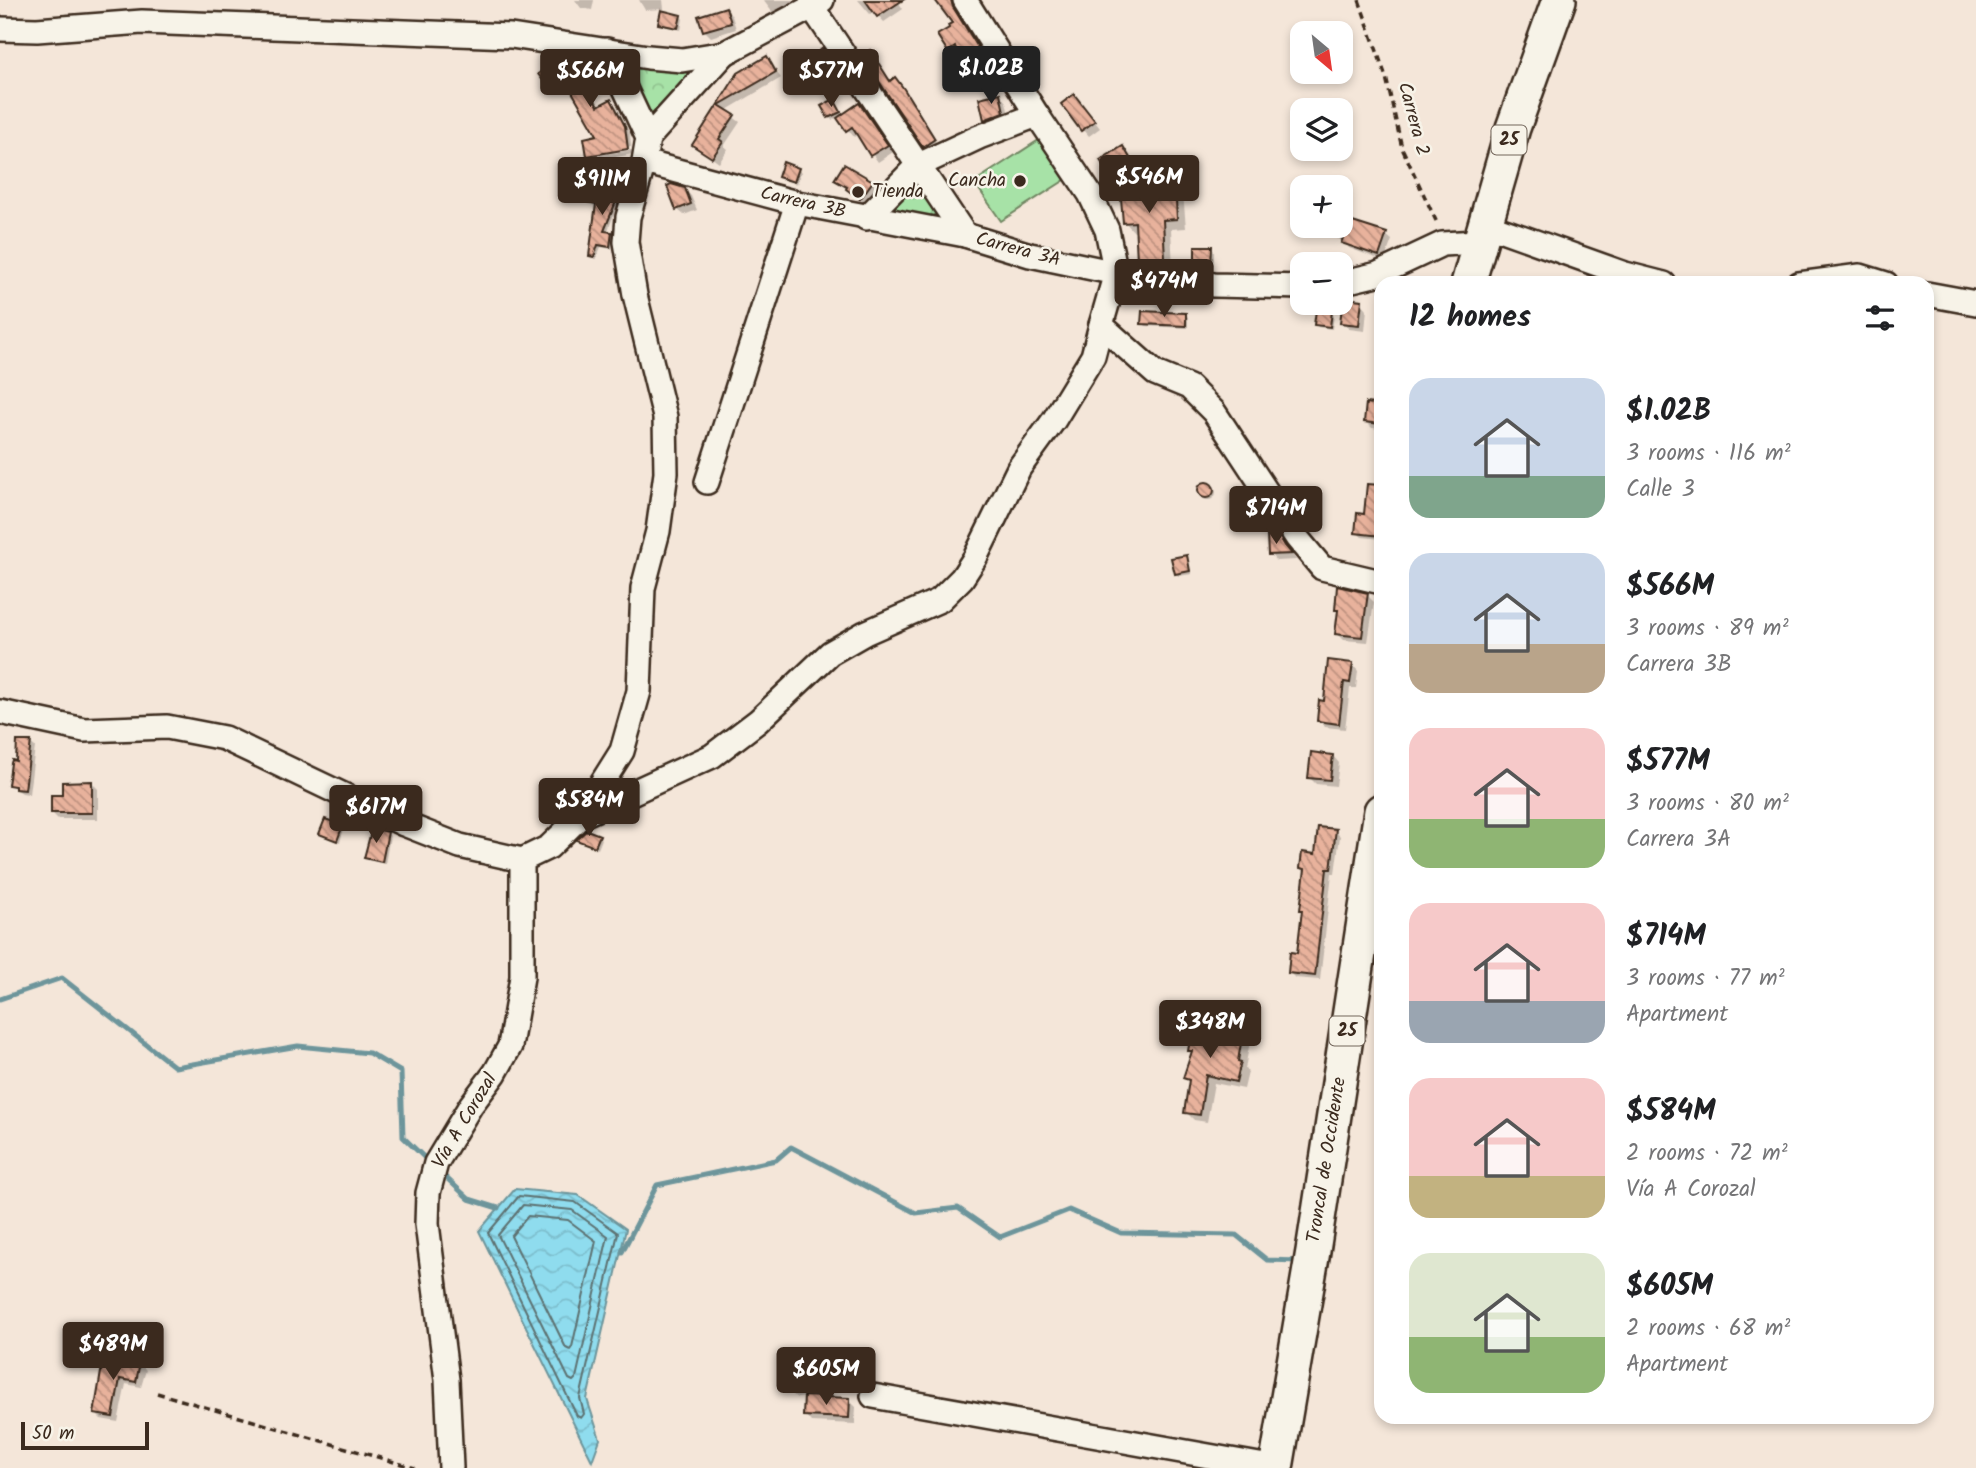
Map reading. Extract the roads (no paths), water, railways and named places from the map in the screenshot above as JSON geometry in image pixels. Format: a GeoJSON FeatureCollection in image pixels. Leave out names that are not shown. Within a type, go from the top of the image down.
{"type":"FeatureCollection","features":[{"type":"Feature","properties":{"kind":"highway","name":"25"},"geometry":{"type":"LineString","coordinates":[[1470,276],[1513,128],[1559,0]]}},
{"type":"Feature","properties":{"kind":"highway","name":"Troncal de Occidente"},"geometry":{"type":"LineString","coordinates":[[1276,1468],[1311,1267],[1374,857]]}},
{"type":"Feature","properties":{"kind":"street"},"geometry":{"type":"LineString","coordinates":[[580,816],[712,755],[758,721],[830,653],[865,632],[940,600],[962,578],[975,558],[1019,468],[1054,420],[1093,356],[1116,274],[1107,230],[1090,194],[965,0]]}},
{"type":"Feature","properties":{"kind":"street"},"geometry":{"type":"LineString","coordinates":[[0,29],[37,30],[142,22],[259,29],[511,36],[682,60],[725,53],[817,4]]}},
{"type":"Feature","properties":{"kind":"street","name":"Carrera 3A"},"geometry":{"type":"LineString","coordinates":[[817,4],[917,166],[965,235],[1030,255],[1116,274],[1214,285],[1290,287]]}},
{"type":"Feature","properties":{"kind":"street"},"geometry":{"type":"LineString","coordinates":[[607,50],[648,138]]}},
{"type":"Feature","properties":{"kind":"street"},"geometry":{"type":"LineString","coordinates":[[0,712],[84,730],[167,727],[224,738],[404,824],[460,846],[522,860],[549,847],[580,816],[622,751],[639,691],[643,588],[658,531],[666,473],[665,417],[635,295],[626,242],[628,217],[648,138],[725,53]]}},
{"type":"Feature","properties":{"kind":"street"},"geometry":{"type":"LineString","coordinates":[[866,218],[917,166],[979,137],[1037,115]]}},
{"type":"Feature","properties":{"kind":"street","name":"Carrera 3B"},"geometry":{"type":"LineString","coordinates":[[644,162],[797,203],[965,235]]}},
{"type":"Feature","properties":{"kind":"street"},"geometry":{"type":"LineString","coordinates":[[707,482],[797,203]]}},
{"type":"Feature","properties":{"kind":"street"},"geometry":{"type":"LineString","coordinates":[[1353,281],[1378,274],[1442,244],[1482,233],[1633,276]]}},
{"type":"Feature","properties":{"kind":"street"},"geometry":{"type":"LineString","coordinates":[[1934,294],[1976,303]]}},
{"type":"Feature","properties":{"kind":"street"},"geometry":{"type":"LineString","coordinates":[[1101,325],[1155,373],[1189,387],[1214,412],[1297,538],[1322,568],[1374,580]]}},
{"type":"Feature","properties":{"kind":"street","name":"Vía A Corozal"},"geometry":{"type":"LineString","coordinates":[[451,1468],[447,1380],[427,1224],[428,1193],[436,1163],[510,1046],[522,977],[522,860]]}},
{"type":"Feature","properties":{"kind":"street"},"geometry":{"type":"LineString","coordinates":[[873,1396],[1276,1468]]}},
{"type":"Feature","properties":{"kind":"water"},"geometry":{"type":"Polygon","coordinates":[[[515,1189],[578,1195],[626,1229],[587,1399],[600,1439],[592,1461],[479,1231],[515,1189]]]}},
{"type":"Feature","properties":{"kind":"waterway"},"geometry":{"type":"LineString","coordinates":[[0,999],[62,978],[175,1067],[298,1046],[369,1053],[401,1072],[403,1137],[430,1163]]}},
{"type":"Feature","properties":{"kind":"waterway"},"geometry":{"type":"LineString","coordinates":[[622,1252],[657,1185],[776,1160],[791,1147],[916,1213],[958,1208],[1000,1237],[1069,1210],[1121,1233],[1236,1235],[1267,1260],[1299,1261]]}},
{"type":"Feature","properties":{"kind":"waterway"},"geometry":{"type":"LineString","coordinates":[[440,1172],[469,1199],[498,1208]]}},
{"type":"Feature","properties":{"kind":"place","name":"Cancha"},"geometry":{"type":"Point","coordinates":[1020,181]}},
{"type":"Feature","properties":{"kind":"place","name":"Tienda"},"geometry":{"type":"Point","coordinates":[858,192]}}]}
